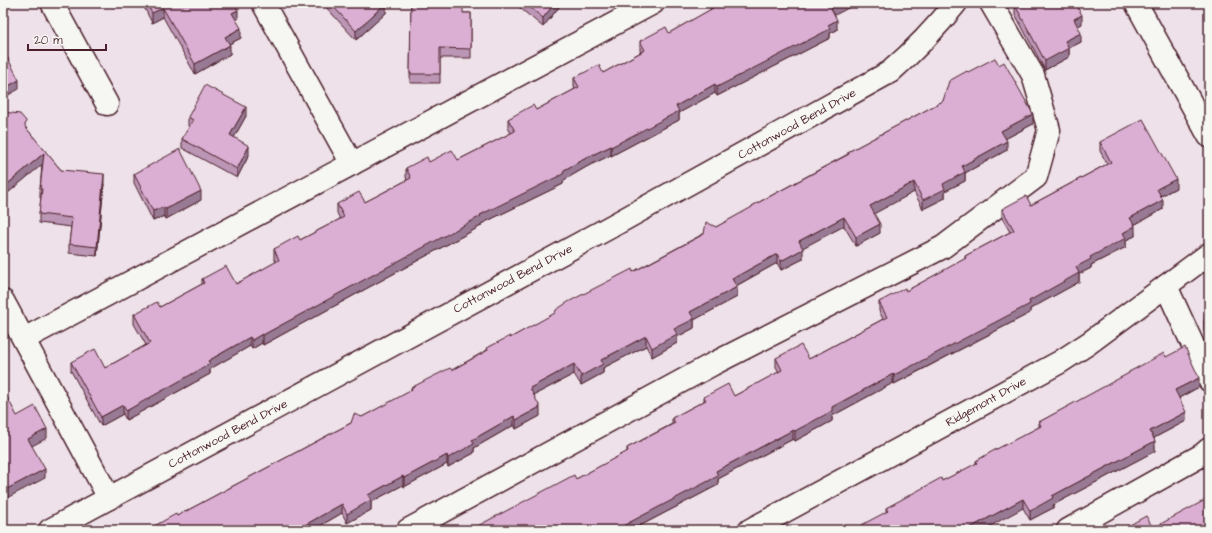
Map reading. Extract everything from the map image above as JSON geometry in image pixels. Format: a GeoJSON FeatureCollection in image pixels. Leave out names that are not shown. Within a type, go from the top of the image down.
{"type":"FeatureCollection","features":[{"type":"Feature","properties":{"kind":"street"},"geometry":{"type":"LineString","coordinates":[[52,3],[107,104]]}},
{"type":"Feature","properties":{"kind":"street"},"geometry":{"type":"LineString","coordinates":[[263,3],[352,164]]}},
{"type":"Feature","properties":{"kind":"street"},"geometry":{"type":"LineString","coordinates":[[24,339],[653,3]]}},
{"type":"Feature","properties":{"kind":"street","name":"Cottonwood Bend Drive"},"geometry":{"type":"LineString","coordinates":[[50,530],[616,223],[883,75],[903,61],[936,28],[956,3]]}},
{"type":"Feature","properties":{"kind":"street"},"geometry":{"type":"LineString","coordinates":[[408,530],[713,364],[943,247],[1036,177],[1049,130],[1033,75],[991,3]]}},
{"type":"Feature","properties":{"kind":"street"},"geometry":{"type":"LineString","coordinates":[[1136,3],[1209,136]]}},
{"type":"Feature","properties":{"kind":"street","name":"Ridgemont Drive"},"geometry":{"type":"LineString","coordinates":[[750,530],[1060,362],[1090,343],[1209,254]]}},
{"type":"Feature","properties":{"kind":"street"},"geometry":{"type":"LineString","coordinates":[[1166,286],[1209,380]]}},
{"type":"Feature","properties":{"kind":"street"},"geometry":{"type":"LineString","coordinates":[[3,301],[110,498]]}},
{"type":"Feature","properties":{"kind":"street"},"geometry":{"type":"LineString","coordinates":[[1068,530],[1202,455],[1209,449]]}},
{"type":"Feature","properties":{"kind":"building"},"geometry":{"type":"Polygon","coordinates":[[[146,3],[234,3],[238,10],[232,13],[241,28],[225,37],[230,45],[195,64],[163,8],[152,13],[146,3]]]}},
{"type":"Feature","properties":{"kind":"building"},"geometry":{"type":"Polygon","coordinates":[[[330,3],[386,3],[356,31],[330,3]]]}},
{"type":"Feature","properties":{"kind":"building"},"geometry":{"type":"Polygon","coordinates":[[[411,3],[463,4],[463,13],[471,13],[471,49],[440,48],[440,74],[410,74],[411,3]]]}},
{"type":"Feature","properties":{"kind":"building"},"geometry":{"type":"Polygon","coordinates":[[[525,3],[555,3],[543,18],[525,3]]]}},
{"type":"Feature","properties":{"kind":"building"},"geometry":{"type":"Polygon","coordinates":[[[713,3],[840,3],[831,8],[837,20],[828,25],[830,29],[717,87],[715,84],[676,106],[679,111],[564,170],[563,174],[480,215],[481,216],[263,335],[262,334],[252,340],[250,337],[208,361],[210,364],[126,411],[123,405],[101,417],[71,362],[95,349],[105,368],[150,343],[134,314],[157,302],[160,307],[204,283],[202,279],[226,266],[236,284],[279,260],[274,249],[298,236],[300,240],[344,217],[337,204],[359,192],[365,202],[411,178],[406,168],[427,157],[429,162],[452,150],[458,160],[515,131],[508,119],[533,105],[536,110],[579,87],[574,78],[599,65],[603,73],[645,50],[640,41],[666,27],[669,33],[713,8],[710,5],[713,3]]]}},
{"type":"Feature","properties":{"kind":"building"},"geometry":{"type":"Polygon","coordinates":[[[1017,3],[1075,3],[1082,15],[1074,19],[1081,33],[1065,41],[1069,48],[1045,61],[1015,5],[1017,3]]]}},
{"type":"Feature","properties":{"kind":"building"},"geometry":{"type":"Polygon","coordinates":[[[3,49],[19,80],[3,89],[3,49]]]}},
{"type":"Feature","properties":{"kind":"building"},"geometry":{"type":"Polygon","coordinates":[[[995,58],[999,65],[1004,62],[1033,114],[1001,131],[1007,141],[962,166],[965,172],[943,184],[945,189],[923,200],[914,182],[870,206],[880,224],[856,237],[844,217],[799,241],[803,249],[781,261],[777,254],[732,279],[737,287],[690,312],[694,319],[674,329],[677,334],[652,348],[646,336],[601,360],[603,364],[581,376],[574,364],[530,388],[540,407],[516,420],[514,416],[472,440],[474,444],[448,458],[447,455],[404,478],[403,476],[368,495],[371,500],[347,514],[342,504],[296,530],[147,530],[176,514],[177,516],[351,423],[354,414],[362,417],[412,390],[411,388],[450,368],[452,370],[488,350],[487,348],[510,336],[510,338],[555,313],[556,310],[568,302],[632,269],[633,272],[704,234],[706,222],[716,227],[849,154],[848,152],[943,101],[949,81],[995,58]]]}},
{"type":"Feature","properties":{"kind":"building"},"geometry":{"type":"Polygon","coordinates":[[[205,85],[246,107],[230,135],[249,146],[237,169],[182,139],[193,120],[188,117],[205,85]]]}},
{"type":"Feature","properties":{"kind":"building"},"geometry":{"type":"Polygon","coordinates":[[[3,112],[20,114],[26,121],[25,126],[27,129],[61,170],[104,174],[97,247],[69,244],[72,218],[39,214],[44,153],[3,188],[3,112]]]}},
{"type":"Feature","properties":{"kind":"building"},"geometry":{"type":"Polygon","coordinates":[[[1143,119],[1176,179],[1157,189],[1163,200],[1130,218],[1135,226],[1123,233],[1126,238],[1090,257],[1091,259],[1076,267],[1079,273],[1029,301],[1030,304],[832,407],[832,411],[716,471],[718,476],[615,530],[470,530],[574,475],[576,479],[628,451],[627,448],[675,423],[672,418],[706,400],[704,397],[728,384],[734,396],[782,370],[776,358],[801,345],[809,359],[887,317],[879,302],[905,288],[906,291],[966,258],[965,256],[1014,230],[1002,209],[1026,196],[1031,205],[1111,162],[1100,142],[1143,119]]]}},
{"type":"Feature","properties":{"kind":"building"},"geometry":{"type":"Polygon","coordinates":[[[180,149],[201,191],[166,209],[164,207],[153,211],[134,174],[180,149]]]}},
{"type":"Feature","properties":{"kind":"building"},"geometry":{"type":"Polygon","coordinates":[[[1209,311],[1209,331],[1204,322],[1205,312],[1209,311]]]}},
{"type":"Feature","properties":{"kind":"building"},"geometry":{"type":"Polygon","coordinates":[[[1185,347],[1199,378],[1175,390],[1186,412],[1150,431],[1155,441],[1052,496],[1053,498],[1030,511],[1023,499],[966,530],[852,530],[888,511],[886,508],[941,478],[942,481],[977,463],[976,461],[991,452],[1041,426],[1039,422],[1129,372],[1164,353],[1166,357],[1185,347]]]}},
{"type":"Feature","properties":{"kind":"building"},"geometry":{"type":"Polygon","coordinates":[[[3,389],[17,416],[35,406],[47,429],[28,439],[45,469],[3,491],[3,389]]]}},
{"type":"Feature","properties":{"kind":"building"},"geometry":{"type":"Polygon","coordinates":[[[1209,498],[1209,530],[1121,530],[1146,516],[1153,528],[1209,498]]]}},
{"type":"Feature","properties":{"kind":"building"},"geometry":{"type":"Polygon","coordinates":[[[846,526],[849,530],[838,530],[846,526]]]}}]}
